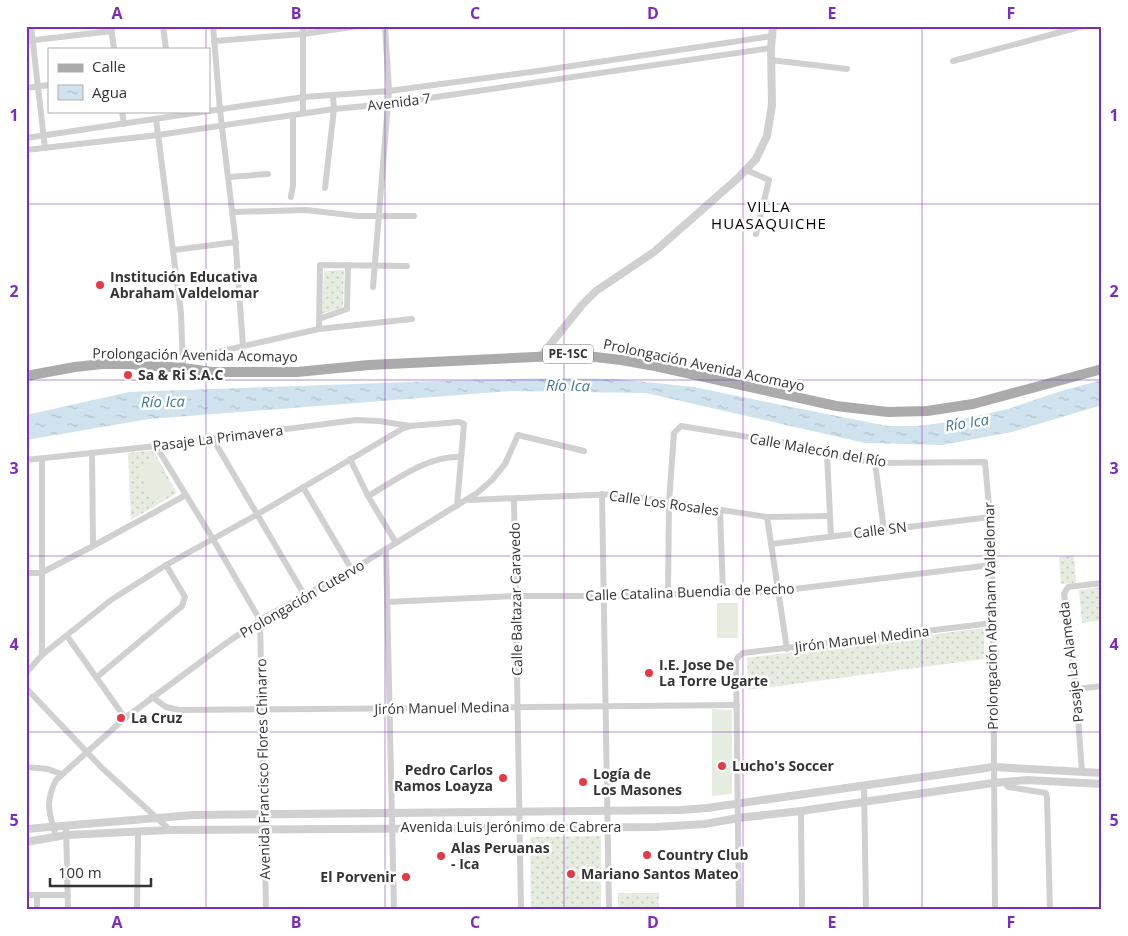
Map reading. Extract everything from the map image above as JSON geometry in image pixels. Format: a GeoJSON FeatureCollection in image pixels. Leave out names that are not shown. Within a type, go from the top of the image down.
{"type":"FeatureCollection","features":[{"type":"Feature","properties":{"kind":"main road","name":"Prolongación Avenida Acomayo"},"geometry":{"type":"LineString","coordinates":[[26,376],[75,366],[102,364],[129,364],[212,372],[297,372],[369,365],[578,355],[622,360],[701,375],[836,406],[888,412],[927,411],[974,404],[1102,369]]}},
{"type":"Feature","properties":{"kind":"street"},"geometry":{"type":"LineString","coordinates":[[31,26],[29,40],[38,87],[45,148]]}},
{"type":"Feature","properties":{"kind":"street"},"geometry":{"type":"LineString","coordinates":[[163,26],[166,48]]}},
{"type":"Feature","properties":{"kind":"street"},"geometry":{"type":"LineString","coordinates":[[213,26],[220,110],[236,242],[243,346]]}},
{"type":"Feature","properties":{"kind":"street"},"geometry":{"type":"LineString","coordinates":[[303,26],[303,113]]}},
{"type":"Feature","properties":{"kind":"street"},"geometry":{"type":"LineString","coordinates":[[214,42],[303,34],[359,26]]}},
{"type":"Feature","properties":{"kind":"street"},"geometry":{"type":"LineString","coordinates":[[373,287],[390,91],[385,26]]}},
{"type":"Feature","properties":{"kind":"street"},"geometry":{"type":"LineString","coordinates":[[541,356],[582,305],[596,291],[654,252],[756,159],[767,136],[773,96],[771,48],[773,26]]}},
{"type":"Feature","properties":{"kind":"street"},"geometry":{"type":"LineString","coordinates":[[953,61],[1083,26]]}},
{"type":"Feature","properties":{"kind":"street"},"geometry":{"type":"LineString","coordinates":[[29,40],[111,28],[114,48]]}},
{"type":"Feature","properties":{"kind":"street","name":"Avenida 7"},"geometry":{"type":"LineString","coordinates":[[210,111],[304,97],[390,91],[772,36]]}},
{"type":"Feature","properties":{"kind":"street","name":"Avenida 7"},"geometry":{"type":"LineString","coordinates":[[26,150],[158,135],[334,109],[388,104],[771,48]]}},
{"type":"Feature","properties":{"kind":"street"},"geometry":{"type":"LineString","coordinates":[[771,60],[847,69]]}},
{"type":"Feature","properties":{"kind":"street"},"geometry":{"type":"LineString","coordinates":[[26,88],[48,85]]}},
{"type":"Feature","properties":{"kind":"street"},"geometry":{"type":"LineString","coordinates":[[325,188],[334,109],[333,96]]}},
{"type":"Feature","properties":{"kind":"street"},"geometry":{"type":"LineString","coordinates":[[122,112],[124,124]]}},
{"type":"Feature","properties":{"kind":"street","name":"Avenida 7"},"geometry":{"type":"LineString","coordinates":[[26,138],[156,119],[173,114],[196,112]]}},
{"type":"Feature","properties":{"kind":"street"},"geometry":{"type":"LineString","coordinates":[[291,197],[293,185],[293,115]]}},
{"type":"Feature","properties":{"kind":"street"},"geometry":{"type":"LineString","coordinates":[[156,119],[181,313],[184,354],[183,368]]}},
{"type":"Feature","properties":{"kind":"street"},"geometry":{"type":"LineString","coordinates":[[746,170],[770,180],[756,234]]}},
{"type":"Feature","properties":{"kind":"street"},"geometry":{"type":"LineString","coordinates":[[228,178],[268,174]]}},
{"type":"Feature","properties":{"kind":"street"},"geometry":{"type":"LineString","coordinates":[[233,212],[306,210],[350,216],[414,216]]}},
{"type":"Feature","properties":{"kind":"street"},"geometry":{"type":"LineString","coordinates":[[174,250],[236,242]]}},
{"type":"Feature","properties":{"kind":"street"},"geometry":{"type":"LineString","coordinates":[[319,329],[320,265],[407,266]]}},
{"type":"Feature","properties":{"kind":"street"},"geometry":{"type":"LineString","coordinates":[[319,319],[347,309],[348,265]]}},
{"type":"Feature","properties":{"kind":"street"},"geometry":{"type":"LineString","coordinates":[[184,354],[204,354],[319,329],[412,319]]}},
{"type":"Feature","properties":{"kind":"street","name":"Pasaje La Primavera"},"geometry":{"type":"LineString","coordinates":[[26,460],[156,446],[356,420],[379,421],[410,426]]}},
{"type":"Feature","properties":{"kind":"street"},"geometry":{"type":"LineString","coordinates":[[26,673],[42,656],[111,600],[166,565],[258,514],[394,433],[410,426],[463,423],[458,506]]}},
{"type":"Feature","properties":{"kind":"street","name":"Calle Malecón del Río"},"geometry":{"type":"LineString","coordinates":[[669,502],[674,433],[678,428],[684,426],[807,447],[828,454],[875,463],[984,461],[986,465]]}},
{"type":"Feature","properties":{"kind":"street","name":"Prolongación Cutervo"},"geometry":{"type":"LineString","coordinates":[[56,837],[50,818],[49,802],[52,788],[60,774],[152,697],[260,620],[352,570],[467,500],[492,480],[505,464],[513,449],[516,436],[520,434],[584,451]]}},
{"type":"Feature","properties":{"kind":"street"},"geometry":{"type":"LineString","coordinates":[[213,439],[305,596]]}},
{"type":"Feature","properties":{"kind":"street","name":"Avenida Francisco Flores Chinarro"},"geometry":{"type":"LineString","coordinates":[[156,446],[260,620],[266,910]]}},
{"type":"Feature","properties":{"kind":"street"},"geometry":{"type":"LineString","coordinates":[[92,453],[93,546]]}},
{"type":"Feature","properties":{"kind":"street"},"geometry":{"type":"LineString","coordinates":[[828,454],[831,536]]}},
{"type":"Feature","properties":{"kind":"street"},"geometry":{"type":"LineString","coordinates":[[368,496],[425,464],[452,456],[461,457]]}},
{"type":"Feature","properties":{"kind":"street"},"geometry":{"type":"LineString","coordinates":[[42,459],[42,656]]}},
{"type":"Feature","properties":{"kind":"street"},"geometry":{"type":"LineString","coordinates":[[350,459],[368,496],[396,543]]}},
{"type":"Feature","properties":{"kind":"street"},"geometry":{"type":"LineString","coordinates":[[875,463],[884,530]]}},
{"type":"Feature","properties":{"kind":"street","name":"Prolongación Abraham Valdelomar"},"geometry":{"type":"LineString","coordinates":[[986,465],[990,517],[993,623],[995,910]]}},
{"type":"Feature","properties":{"kind":"street"},"geometry":{"type":"LineString","coordinates":[[303,487],[352,570]]}},
{"type":"Feature","properties":{"kind":"street"},"geometry":{"type":"LineString","coordinates":[[602,494],[609,910]]}},
{"type":"Feature","properties":{"kind":"street","name":"Calle Los Rosales"},"geometry":{"type":"LineString","coordinates":[[467,500],[617,494],[767,517],[830,516]]}},
{"type":"Feature","properties":{"kind":"street"},"geometry":{"type":"LineString","coordinates":[[26,573],[41,574],[186,495]]}},
{"type":"Feature","properties":{"kind":"street","name":"Calle Baltazar Caravedo"},"geometry":{"type":"LineString","coordinates":[[514,498],[521,910]]}},
{"type":"Feature","properties":{"kind":"street"},"geometry":{"type":"LineString","coordinates":[[668,594],[669,502]]}},
{"type":"Feature","properties":{"kind":"street"},"geometry":{"type":"LineString","coordinates":[[720,510],[723,593]]}},
{"type":"Feature","properties":{"kind":"street"},"geometry":{"type":"LineString","coordinates":[[767,517],[787,648]]}},
{"type":"Feature","properties":{"kind":"street","name":"Calle SN"},"geometry":{"type":"LineString","coordinates":[[771,544],[990,517]]}},
{"type":"Feature","properties":{"kind":"street"},"geometry":{"type":"LineString","coordinates":[[386,550],[394,910]]}},
{"type":"Feature","properties":{"kind":"street"},"geometry":{"type":"LineString","coordinates":[[97,677],[182,606],[185,597],[166,565]]}},
{"type":"Feature","properties":{"kind":"street","name":"Calle Catalina Buendia de Pecho"},"geometry":{"type":"LineString","coordinates":[[387,602],[516,596],[604,596],[778,591],[991,565]]}},
{"type":"Feature","properties":{"kind":"street","name":"Pasaje La Alameda"},"geometry":{"type":"LineString","coordinates":[[1082,772],[1076,689],[1064,591],[1068,587],[1102,583]]}},
{"type":"Feature","properties":{"kind":"street","name":"Jirón Manuel Medina"},"geometry":{"type":"LineString","coordinates":[[152,697],[160,704],[173,710],[390,710],[518,706],[737,705],[736,661],[743,653],[993,623]]}},
{"type":"Feature","properties":{"kind":"street"},"geometry":{"type":"LineString","coordinates":[[67,636],[125,718]]}},
{"type":"Feature","properties":{"kind":"street"},"geometry":{"type":"LineString","coordinates":[[1076,689],[1102,686]]}},
{"type":"Feature","properties":{"kind":"street"},"geometry":{"type":"LineString","coordinates":[[26,688],[88,752],[155,818],[170,830]]}},
{"type":"Feature","properties":{"kind":"street"},"geometry":{"type":"LineString","coordinates":[[737,705],[740,910]]}},
{"type":"Feature","properties":{"kind":"street"},"geometry":{"type":"LineString","coordinates":[[26,767],[48,769],[60,774]]}},
{"type":"Feature","properties":{"kind":"street","name":"Avenida Luis Jerónimo de Cabrera"},"geometry":{"type":"LineString","coordinates":[[26,830],[193,815],[682,810],[993,767],[1102,773]]}},
{"type":"Feature","properties":{"kind":"street","name":"Avenida Luis Jerónimo de Cabrera"},"geometry":{"type":"LineString","coordinates":[[26,842],[66,835],[170,830],[608,827],[705,824],[993,783],[1027,780],[1102,784]]}},
{"type":"Feature","properties":{"kind":"street"},"geometry":{"type":"LineString","coordinates":[[1004,782],[1008,787],[1046,793],[1050,910]]}},
{"type":"Feature","properties":{"kind":"street"},"geometry":{"type":"LineString","coordinates":[[864,785],[866,910]]}},
{"type":"Feature","properties":{"kind":"street"},"geometry":{"type":"LineString","coordinates":[[801,811],[802,910]]}},
{"type":"Feature","properties":{"kind":"street"},"geometry":{"type":"LineString","coordinates":[[66,825],[68,910]]}},
{"type":"Feature","properties":{"kind":"street"},"geometry":{"type":"LineString","coordinates":[[137,910],[138,831]]}},
{"type":"Feature","properties":{"kind":"street"},"geometry":{"type":"LineString","coordinates":[[26,895],[68,895]]}},
{"type":"Feature","properties":{"kind":"street"},"geometry":{"type":"LineString","coordinates":[[37,895],[37,910]]}},
{"type":"Feature","properties":{"kind":"shaded area"},"geometry":{"type":"Polygon","coordinates":[[[344,270],[343,307],[322,314],[324,271],[344,270]]]}},
{"type":"Feature","properties":{"kind":"shaded area"},"geometry":{"type":"Polygon","coordinates":[[[153,450],[177,493],[131,520],[128,453],[153,450]]]}},
{"type":"Feature","properties":{"kind":"shaded area"},"geometry":{"type":"Polygon","coordinates":[[[154,458],[172,490],[154,500],[136,469],[154,458]]]}},
{"type":"Feature","properties":{"kind":"shaded area"},"geometry":{"type":"Polygon","coordinates":[[[1074,556],[1076,583],[1061,584],[1059,557],[1074,556]]]}},
{"type":"Feature","properties":{"kind":"shaded area"},"geometry":{"type":"Polygon","coordinates":[[[1102,587],[1102,620],[1082,623],[1079,590],[1102,587]]]}},
{"type":"Feature","properties":{"kind":"shaded area"},"geometry":{"type":"Polygon","coordinates":[[[717,603],[738,603],[738,638],[717,638],[717,603]]]}},
{"type":"Feature","properties":{"kind":"shaded area"},"geometry":{"type":"Polygon","coordinates":[[[984,628],[984,659],[748,690],[747,658],[984,628]]]}},
{"type":"Feature","properties":{"kind":"shaded area","name":"Lucho's Soccer"},"geometry":{"type":"Polygon","coordinates":[[[712,709],[732,710],[732,794],[712,796],[712,709]]]}},
{"type":"Feature","properties":{"kind":"shaded area"},"geometry":{"type":"Polygon","coordinates":[[[601,836],[601,910],[531,910],[530,837],[601,836]]]}},
{"type":"Feature","properties":{"kind":"shaded area"},"geometry":{"type":"Polygon","coordinates":[[[618,893],[659,893],[659,910],[618,910],[618,893]]]}},
{"type":"Feature","properties":{"kind":"water","name":"Río Ica"},"geometry":{"type":"Polygon","coordinates":[[[559,378],[616,379],[694,387],[888,426],[918,426],[948,422],[1008,409],[1061,391],[1102,380],[1102,405],[1012,432],[942,445],[865,443],[646,393],[511,391],[149,419],[26,440],[26,415],[129,392],[559,378]]]}},
{"type":"Feature","properties":{"kind":"place","name":"Institución Educativa Abraham Valdelomar"},"geometry":{"type":"Point","coordinates":[100,285]}},
{"type":"Feature","properties":{"kind":"place","name":"Sa & Ri S.A.C"},"geometry":{"type":"Point","coordinates":[128,375]}},
{"type":"Feature","properties":{"kind":"place","name":"I.E. Jose De La Torre Ugarte"},"geometry":{"type":"Point","coordinates":[649,673]}},
{"type":"Feature","properties":{"kind":"place","name":"La Cruz"},"geometry":{"type":"Point","coordinates":[121,718]}},
{"type":"Feature","properties":{"kind":"place","name":"Lucho's Soccer"},"geometry":{"type":"Point","coordinates":[722,766]}},
{"type":"Feature","properties":{"kind":"place","name":"Pedro Carlos Ramos Loayza"},"geometry":{"type":"Point","coordinates":[503,778]}},
{"type":"Feature","properties":{"kind":"place","name":"Logía de Los Masones"},"geometry":{"type":"Point","coordinates":[583,782]}},
{"type":"Feature","properties":{"kind":"place","name":"Country Club"},"geometry":{"type":"Point","coordinates":[647,855]}},
{"type":"Feature","properties":{"kind":"place","name":"Alas Peruanas - Ica"},"geometry":{"type":"Point","coordinates":[441,856]}},
{"type":"Feature","properties":{"kind":"place","name":"Mariano Santos Mateo"},"geometry":{"type":"Point","coordinates":[571,874]}},
{"type":"Feature","properties":{"kind":"place","name":"El Porvenir"},"geometry":{"type":"Point","coordinates":[406,877]}},
{"type":"Feature","properties":{"kind":"district","name":"VILLA HUASAQUICHE"},"geometry":{"type":"Point","coordinates":[769,216]}}]}
